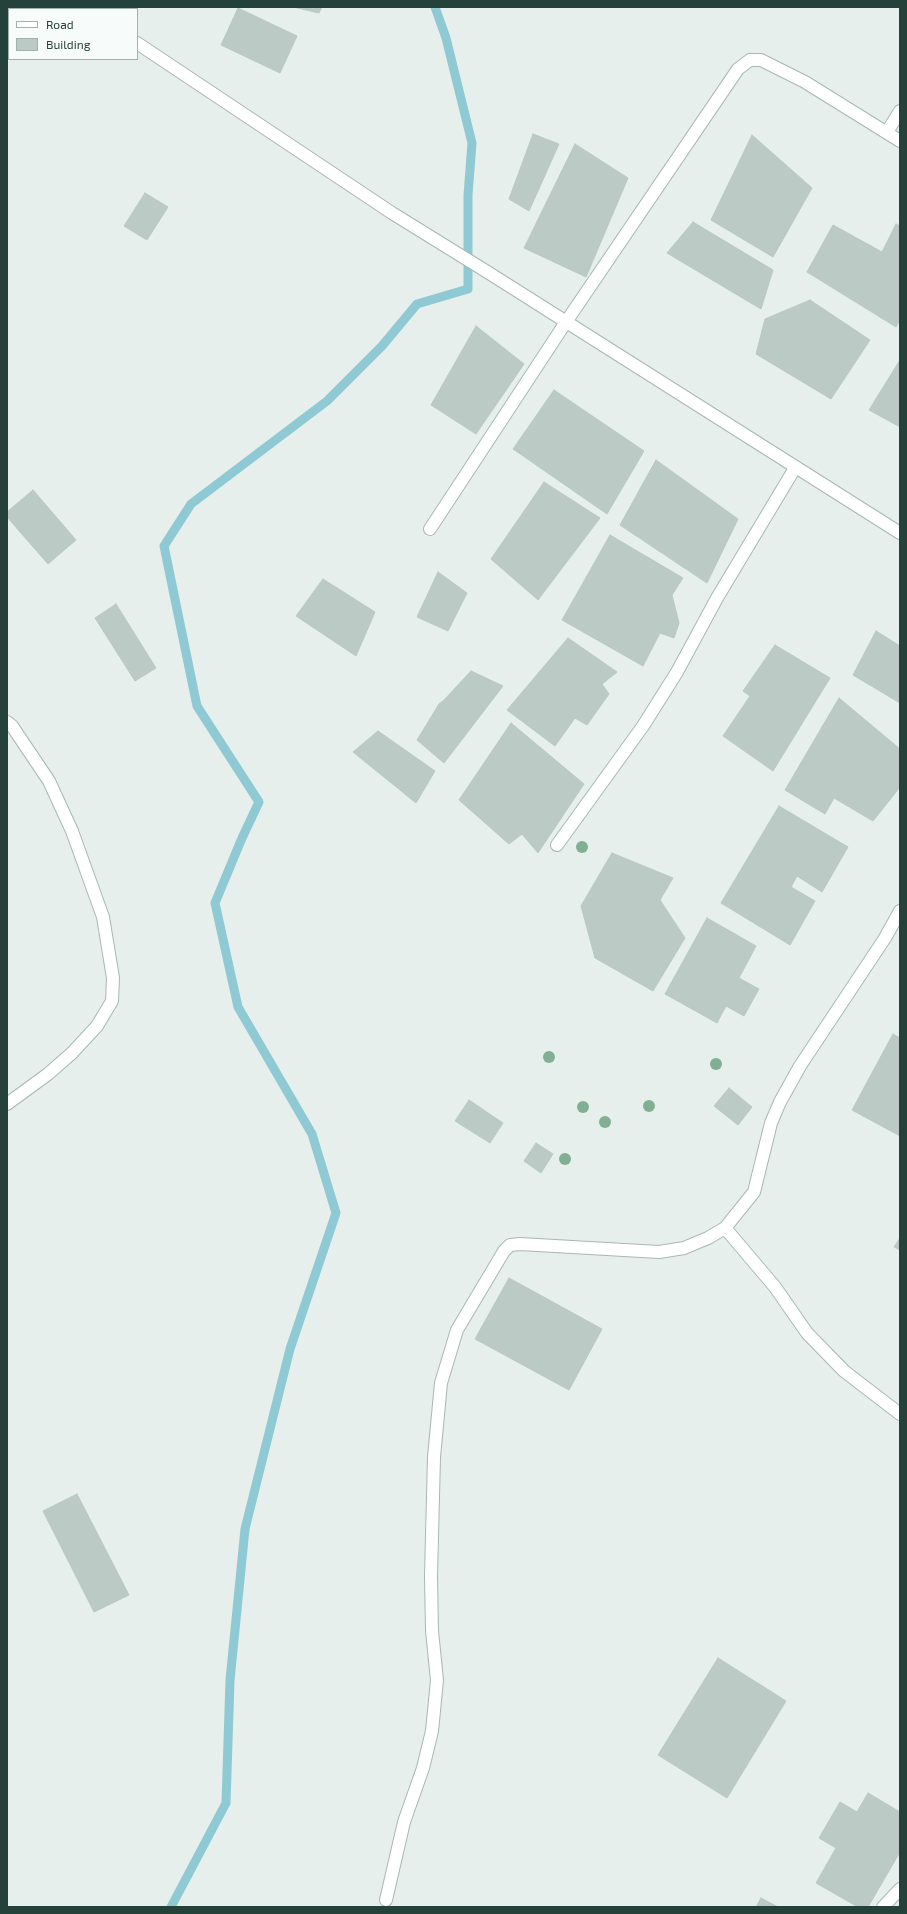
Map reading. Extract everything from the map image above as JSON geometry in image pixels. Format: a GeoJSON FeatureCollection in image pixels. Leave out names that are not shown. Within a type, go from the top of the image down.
{"type":"FeatureCollection","features":[{"type":"Feature","properties":{"kind":"street"},"geometry":{"type":"LineString","coordinates":[[138,44],[392,214],[489,273],[795,468],[900,533]]}},
{"type":"Feature","properties":{"kind":"street"},"geometry":{"type":"LineString","coordinates":[[430,529],[566,322],[738,69],[750,60],[761,60],[805,82],[900,141]]}},
{"type":"Feature","properties":{"kind":"street"},"geometry":{"type":"LineString","coordinates":[[887,132],[900,112]]}},
{"type":"Feature","properties":{"kind":"street"},"geometry":{"type":"LineString","coordinates":[[557,845],[643,726],[677,672],[717,598],[795,468]]}},
{"type":"Feature","properties":{"kind":"street"},"geometry":{"type":"LineString","coordinates":[[7,722],[12,726],[49,781],[72,831],[103,917],[113,978],[112,1001],[97,1026],[72,1053],[48,1074],[7,1104]]}},
{"type":"Feature","properties":{"kind":"street"},"geometry":{"type":"LineString","coordinates":[[386,1900],[404,1822],[423,1768],[432,1731],[437,1680],[432,1631],[431,1576],[434,1457],[440,1383],[457,1330],[504,1251],[510,1246],[520,1244],[659,1252],[684,1248],[708,1238],[726,1228],[754,1192],[771,1123],[780,1102],[800,1066],[885,938],[900,911]]}},
{"type":"Feature","properties":{"kind":"street"},"geometry":{"type":"LineString","coordinates":[[726,1228],[775,1287],[807,1333],[844,1370],[900,1414]]}},
{"type":"Feature","properties":{"kind":"street"},"geometry":{"type":"LineString","coordinates":[[883,1907],[900,1889]]}},
{"type":"Feature","properties":{"kind":"building"},"geometry":{"type":"Polygon","coordinates":[[[293,7],[322,7],[319,13],[293,7]]]}},
{"type":"Feature","properties":{"kind":"building"},"geometry":{"type":"Polygon","coordinates":[[[238,8],[297,36],[280,73],[221,45],[238,8]]]}},
{"type":"Feature","properties":{"kind":"building"},"geometry":{"type":"Polygon","coordinates":[[[533,134],[559,144],[529,211],[509,199],[533,134]]]}},
{"type":"Feature","properties":{"kind":"building"},"geometry":{"type":"Polygon","coordinates":[[[752,135],[812,188],[773,257],[711,220],[752,135]]]}},
{"type":"Feature","properties":{"kind":"building"},"geometry":{"type":"Polygon","coordinates":[[[575,144],[628,178],[586,277],[524,248],[575,144]]]}},
{"type":"Feature","properties":{"kind":"building"},"geometry":{"type":"Polygon","coordinates":[[[145,193],[168,207],[147,240],[124,226],[145,193]]]}},
{"type":"Feature","properties":{"kind":"building"},"geometry":{"type":"Polygon","coordinates":[[[693,222],[773,270],[761,309],[667,253],[693,222]]]}},
{"type":"Feature","properties":{"kind":"building"},"geometry":{"type":"Polygon","coordinates":[[[896,224],[900,226],[900,320],[896,327],[807,272],[833,225],[882,252],[896,224]]]}},
{"type":"Feature","properties":{"kind":"building"},"geometry":{"type":"Polygon","coordinates":[[[810,300],[870,340],[831,399],[756,354],[765,319],[810,300]]]}},
{"type":"Feature","properties":{"kind":"building"},"geometry":{"type":"Polygon","coordinates":[[[476,326],[524,364],[476,434],[431,405],[476,326]]]}},
{"type":"Feature","properties":{"kind":"building"},"geometry":{"type":"Polygon","coordinates":[[[900,360],[900,427],[869,410],[900,360]]]}},
{"type":"Feature","properties":{"kind":"building"},"geometry":{"type":"Polygon","coordinates":[[[554,390],[644,451],[607,514],[513,449],[554,390]]]}},
{"type":"Feature","properties":{"kind":"building"},"geometry":{"type":"Polygon","coordinates":[[[656,460],[738,519],[707,583],[620,525],[656,460]]]}},
{"type":"Feature","properties":{"kind":"building"},"geometry":{"type":"Polygon","coordinates":[[[544,482],[600,518],[538,600],[491,559],[544,482]]]}},
{"type":"Feature","properties":{"kind":"building"},"geometry":{"type":"Polygon","coordinates":[[[33,490],[76,540],[48,564],[7,517],[7,512],[33,490]]]}},
{"type":"Feature","properties":{"kind":"building"},"geometry":{"type":"Polygon","coordinates":[[[610,535],[683,578],[672,595],[679,623],[674,638],[660,633],[643,666],[562,620],[610,535]]]}},
{"type":"Feature","properties":{"kind":"building"},"geometry":{"type":"Polygon","coordinates":[[[438,572],[467,593],[448,631],[417,617],[438,572]]]}},
{"type":"Feature","properties":{"kind":"building"},"geometry":{"type":"Polygon","coordinates":[[[323,579],[375,612],[356,656],[296,616],[323,579]]]}},
{"type":"Feature","properties":{"kind":"building"},"geometry":{"type":"Polygon","coordinates":[[[116,604],[156,668],[135,681],[95,618],[116,604]]]}},
{"type":"Feature","properties":{"kind":"building"},"geometry":{"type":"Polygon","coordinates":[[[876,631],[900,646],[900,703],[853,675],[876,631]]]}},
{"type":"Feature","properties":{"kind":"building"},"geometry":{"type":"Polygon","coordinates":[[[568,638],[617,672],[602,684],[609,694],[587,725],[575,718],[555,746],[507,710],[568,638]]]}},
{"type":"Feature","properties":{"kind":"building"},"geometry":{"type":"Polygon","coordinates":[[[775,645],[830,678],[773,771],[723,736],[750,696],[743,691],[775,645]]]}},
{"type":"Feature","properties":{"kind":"building"},"geometry":{"type":"Polygon","coordinates":[[[471,671],[503,686],[444,763],[417,740],[439,704],[471,671]]]}},
{"type":"Feature","properties":{"kind":"building"},"geometry":{"type":"Polygon","coordinates":[[[839,698],[900,749],[900,787],[873,821],[834,798],[825,814],[785,790],[839,698]]]}},
{"type":"Feature","properties":{"kind":"building"},"geometry":{"type":"Polygon","coordinates":[[[511,723],[584,784],[538,853],[522,834],[509,844],[459,800],[511,723]]]}},
{"type":"Feature","properties":{"kind":"building"},"geometry":{"type":"Polygon","coordinates":[[[378,731],[435,771],[416,803],[353,752],[378,731]]]}},
{"type":"Feature","properties":{"kind":"building"},"geometry":{"type":"Polygon","coordinates":[[[779,806],[848,847],[822,892],[797,876],[791,887],[815,901],[790,945],[721,903],[779,806]]]}},
{"type":"Feature","properties":{"kind":"building"},"geometry":{"type":"Polygon","coordinates":[[[612,853],[673,878],[660,900],[685,938],[653,991],[595,958],[581,906],[612,853]]]}},
{"type":"Feature","properties":{"kind":"building"},"geometry":{"type":"Polygon","coordinates":[[[707,918],[756,946],[739,978],[759,989],[744,1016],[726,1006],[717,1023],[665,994],[707,918]]]}},
{"type":"Feature","properties":{"kind":"building"},"geometry":{"type":"Polygon","coordinates":[[[893,1034],[900,1038],[900,1136],[852,1110],[893,1034]]]}},
{"type":"Feature","properties":{"kind":"building"},"geometry":{"type":"Polygon","coordinates":[[[729,1088],[752,1107],[738,1125],[714,1106],[729,1088]]]}},
{"type":"Feature","properties":{"kind":"building"},"geometry":{"type":"Polygon","coordinates":[[[469,1100],[503,1123],[490,1143],[455,1121],[469,1100]]]}},
{"type":"Feature","properties":{"kind":"building"},"geometry":{"type":"Polygon","coordinates":[[[536,1143],[553,1154],[541,1173],[524,1161],[536,1143]]]}},
{"type":"Feature","properties":{"kind":"building"},"geometry":{"type":"Polygon","coordinates":[[[900,1238],[900,1250],[894,1247],[900,1238]]]}},
{"type":"Feature","properties":{"kind":"building"},"geometry":{"type":"Polygon","coordinates":[[[509,1278],[602,1329],[569,1390],[475,1339],[509,1278]]]}},
{"type":"Feature","properties":{"kind":"building"},"geometry":{"type":"Polygon","coordinates":[[[77,1494],[129,1595],[94,1612],[43,1511],[77,1494]]]}},
{"type":"Feature","properties":{"kind":"building"},"geometry":{"type":"Polygon","coordinates":[[[718,1658],[786,1701],[727,1798],[658,1755],[718,1658]]]}},
{"type":"Feature","properties":{"kind":"building"},"geometry":{"type":"Polygon","coordinates":[[[868,1793],[900,1812],[900,1852],[868,1907],[858,1907],[816,1883],[836,1848],[819,1838],[840,1802],[857,1812],[868,1793]]]}},
{"type":"Feature","properties":{"kind":"building"},"geometry":{"type":"Polygon","coordinates":[[[761,1898],[778,1907],[756,1907],[761,1898]]]}},
{"type":"Feature","properties":{"kind":"waterway"},"geometry":{"type":"LineString","coordinates":[[171,1907],[226,1803],[230,1680],[245,1529],[290,1349],[336,1213],[312,1134],[238,1007],[215,903],[242,838],[259,802],[197,706],[164,546],[191,504],[327,401],[382,346],[417,304],[468,289],[468,195],[472,143],[446,38],[435,7]]}}]}
